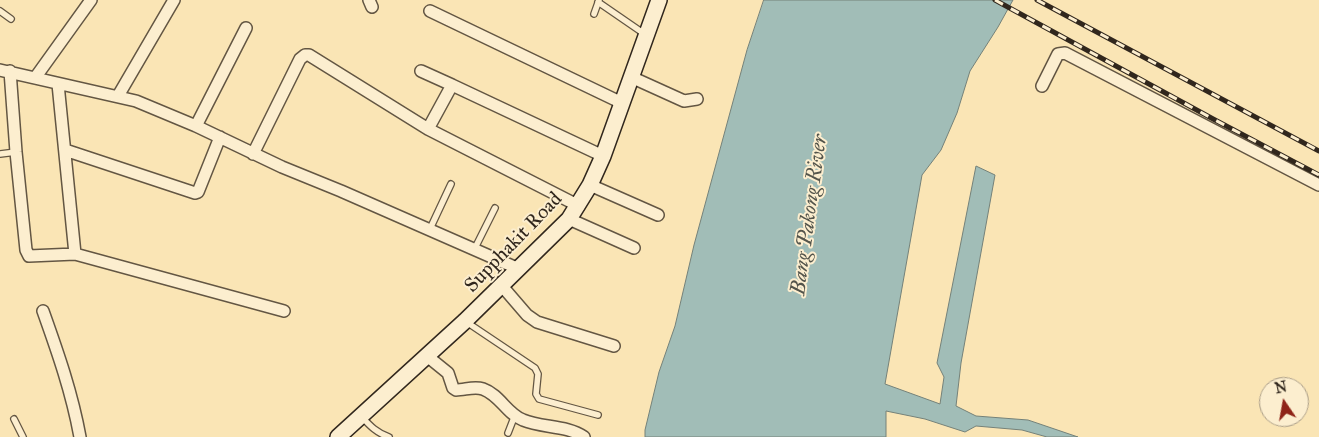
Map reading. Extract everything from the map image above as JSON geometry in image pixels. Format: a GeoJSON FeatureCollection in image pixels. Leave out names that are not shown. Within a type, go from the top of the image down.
{"type":"FeatureCollection","features":[{"type":"Feature","properties":{"kind":"main road","name":"Supphakit Road"},"geometry":{"type":"LineString","coordinates":[[338,437],[465,322],[569,219],[590,185],[603,156],[622,103],[631,76],[637,29],[659,0]]}},
{"type":"Feature","properties":{"kind":"street"},"geometry":{"type":"LineString","coordinates":[[35,78],[91,0]]}},
{"type":"Feature","properties":{"kind":"street"},"geometry":{"type":"LineString","coordinates":[[118,96],[174,0]]}},
{"type":"Feature","properties":{"kind":"street"},"geometry":{"type":"LineString","coordinates":[[430,11],[622,103]]}},
{"type":"Feature","properties":{"kind":"street"},"geometry":{"type":"LineString","coordinates":[[196,126],[246,28]]}},
{"type":"Feature","properties":{"kind":"street"},"geometry":{"type":"LineString","coordinates":[[1042,86],[1058,54],[1065,53],[1319,185]]}},
{"type":"Feature","properties":{"kind":"street"},"geometry":{"type":"LineString","coordinates":[[254,154],[300,59],[308,55],[428,129],[578,206]]}},
{"type":"Feature","properties":{"kind":"street"},"geometry":{"type":"LineString","coordinates":[[284,311],[76,254],[29,256],[26,250],[5,71],[136,101],[519,269]]}},
{"type":"Feature","properties":{"kind":"street"},"geometry":{"type":"LineString","coordinates":[[421,71],[603,156]]}},
{"type":"Feature","properties":{"kind":"street"},"geometry":{"type":"LineString","coordinates":[[631,76],[684,101],[697,99]]}},
{"type":"Feature","properties":{"kind":"street"},"geometry":{"type":"LineString","coordinates":[[58,84],[76,254]]}},
{"type":"Feature","properties":{"kind":"street"},"geometry":{"type":"LineString","coordinates":[[428,129],[452,85]]}},
{"type":"Feature","properties":{"kind":"street"},"geometry":{"type":"LineString","coordinates":[[65,150],[195,193],[198,192],[220,137]]}},
{"type":"Feature","properties":{"kind":"street"},"geometry":{"type":"LineString","coordinates":[[590,185],[658,215]]}},
{"type":"Feature","properties":{"kind":"street"},"geometry":{"type":"LineString","coordinates":[[569,219],[634,248]]}},
{"type":"Feature","properties":{"kind":"street"},"geometry":{"type":"LineString","coordinates":[[502,286],[527,315],[537,322],[614,346]]}},
{"type":"Feature","properties":{"kind":"street"},"geometry":{"type":"LineString","coordinates":[[43,311],[63,366],[75,408],[80,437]]}},
{"type":"Feature","properties":{"kind":"street"},"geometry":{"type":"LineString","coordinates":[[427,356],[448,372],[453,388],[456,390],[468,388],[483,389],[494,395],[524,421],[573,431],[584,437]]}},
{"type":"Feature","properties":{"kind":"lane"},"geometry":{"type":"LineString","coordinates":[[594,14],[598,1],[637,29]]}},
{"type":"Feature","properties":{"kind":"lane"},"geometry":{"type":"LineString","coordinates":[[0,10],[11,19]]}},
{"type":"Feature","properties":{"kind":"lane"},"geometry":{"type":"LineString","coordinates":[[0,154],[16,152]]}},
{"type":"Feature","properties":{"kind":"lane"},"geometry":{"type":"LineString","coordinates":[[429,231],[451,184]]}},
{"type":"Feature","properties":{"kind":"lane"},"geometry":{"type":"LineString","coordinates":[[474,250],[495,208]]}},
{"type":"Feature","properties":{"kind":"lane"},"geometry":{"type":"LineString","coordinates":[[465,322],[536,368],[538,374],[536,394],[540,399],[598,415]]}},
{"type":"Feature","properties":{"kind":"lane"},"geometry":{"type":"LineString","coordinates":[[508,433],[515,415]]}},
{"type":"Feature","properties":{"kind":"lane"},"geometry":{"type":"LineString","coordinates":[[361,416],[373,428],[389,437]]}},
{"type":"Feature","properties":{"kind":"lane"},"geometry":{"type":"LineString","coordinates":[[14,419],[23,437]]}},
{"type":"Feature","properties":{"kind":"water","name":"Bang Pakong River"},"geometry":{"type":"Polygon","coordinates":[[[764,0],[1013,0],[970,71],[957,113],[941,150],[922,175],[885,384],[940,404],[944,377],[937,363],[976,166],[995,175],[961,363],[956,406],[976,416],[1028,420],[1078,437],[1047,437],[1022,430],[976,426],[965,432],[925,419],[886,411],[886,437],[645,437],[659,372],[675,326],[694,245],[747,50],[764,0]]]}},
{"type":"Feature","properties":{"kind":"railway"},"geometry":{"type":"LineString","coordinates":[[995,0],[1319,175]]}},
{"type":"Feature","properties":{"kind":"railway"},"geometry":{"type":"LineString","coordinates":[[1037,0],[1319,151]]}}]}
